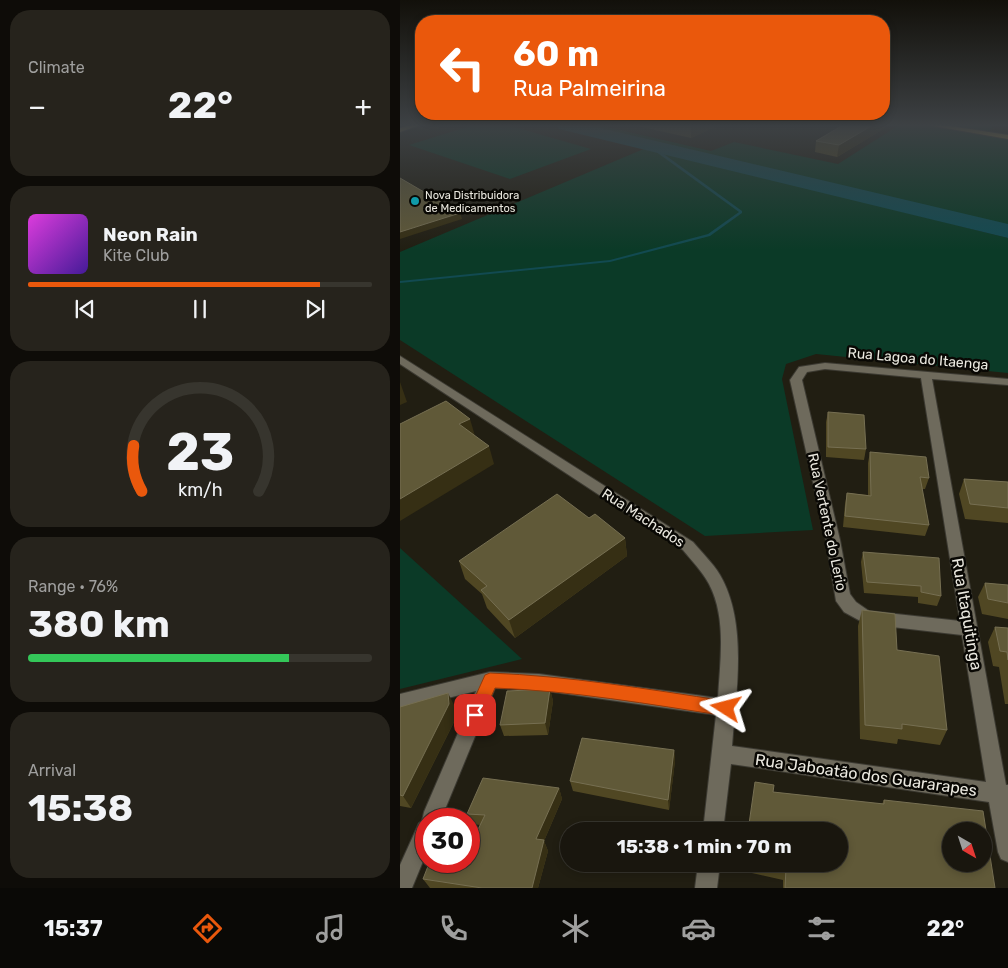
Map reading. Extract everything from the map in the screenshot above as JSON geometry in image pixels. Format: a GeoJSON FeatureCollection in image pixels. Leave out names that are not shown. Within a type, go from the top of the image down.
{"type":"FeatureCollection","features":[{"type":"Feature","properties":{"kind":"street","name":"Rua Machados"},"geometry":{"type":"LineString","coordinates":[[400,359],[688,546],[708,570],[718,586],[725,609],[730,652],[724,754],[714,822]]}},
{"type":"Feature","properties":{"kind":"street","name":"Rua Lagoa do Itaenga"},"geometry":{"type":"LineString","coordinates":[[825,366],[1008,382]]}},
{"type":"Feature","properties":{"kind":"street","name":"Rua Vertente do Lerio"},"geometry":{"type":"LineString","coordinates":[[825,366],[801,370],[797,374],[796,380],[833,540],[842,596],[850,607],[866,617],[970,629]]}},
{"type":"Feature","properties":{"kind":"street","name":"Rua Itaquitinga"},"geometry":{"type":"LineString","coordinates":[[926,375],[970,629],[1003,795],[1008,852]]}},
{"type":"Feature","properties":{"kind":"street"},"geometry":{"type":"LineString","coordinates":[[400,702],[490,680],[538,682],[726,708]]}},
{"type":"Feature","properties":{"kind":"street"},"geometry":{"type":"LineString","coordinates":[[436,808],[490,680]]}},
{"type":"Feature","properties":{"kind":"street","name":"Rua Jaboatão dos Guararapes"},"geometry":{"type":"LineString","coordinates":[[724,754],[1003,795]]}},
{"type":"Feature","properties":{"kind":"street"},"geometry":{"type":"LineString","coordinates":[[401,888],[415,856]]}},
{"type":"Feature","properties":{"kind":"street"},"geometry":{"type":"LineString","coordinates":[[706,888],[708,872]]}},
{"type":"Feature","properties":{"kind":"green space"},"geometry":{"type":"Polygon","coordinates":[[[473,166],[544,166],[510,179],[473,166]]]}},
{"type":"Feature","properties":{"kind":"green space"},"geometry":{"type":"Polygon","coordinates":[[[602,166],[720,166],[1008,238],[1008,373],[816,354],[786,364],[782,379],[813,530],[705,536],[400,340],[400,252],[602,166]]]}},
{"type":"Feature","properties":{"kind":"green space"},"geometry":{"type":"Polygon","coordinates":[[[738,166],[1008,166],[1008,231],[738,166]]]}},
{"type":"Feature","properties":{"kind":"green space"},"geometry":{"type":"Polygon","coordinates":[[[400,548],[522,659],[400,689],[400,548]]]}},
{"type":"Feature","properties":{"kind":"building","name":"Nova Distribuidora de Medicamentos"},"geometry":{"type":"Polygon","coordinates":[[[400,178],[460,213],[400,232],[400,178]]]}},
{"type":"Feature","properties":{"kind":"building"},"geometry":{"type":"Polygon","coordinates":[[[446,401],[470,419],[459,424],[489,446],[400,499],[400,424],[446,401]]]}},
{"type":"Feature","properties":{"kind":"building"},"geometry":{"type":"Polygon","coordinates":[[[828,412],[864,415],[866,449],[828,447],[828,412]]]}},
{"type":"Feature","properties":{"kind":"building"},"geometry":{"type":"Polygon","coordinates":[[[870,452],[926,457],[929,478],[920,477],[929,525],[845,516],[847,493],[871,496],[870,452]]]}},
{"type":"Feature","properties":{"kind":"building"},"geometry":{"type":"Polygon","coordinates":[[[964,479],[1008,482],[1008,508],[970,504],[964,479]]]}},
{"type":"Feature","properties":{"kind":"building"},"geometry":{"type":"Polygon","coordinates":[[[557,494],[589,518],[595,514],[625,538],[509,620],[481,590],[487,586],[459,561],[557,494]]]}},
{"type":"Feature","properties":{"kind":"building"},"geometry":{"type":"Polygon","coordinates":[[[863,552],[939,558],[941,596],[921,592],[921,586],[867,582],[863,552]]]}},
{"type":"Feature","properties":{"kind":"building"},"geometry":{"type":"Polygon","coordinates":[[[985,583],[1008,585],[1008,603],[988,599],[985,583]]]}},
{"type":"Feature","properties":{"kind":"building"},"geometry":{"type":"Polygon","coordinates":[[[862,610],[895,614],[897,650],[939,656],[947,730],[902,724],[902,729],[865,725],[862,610]]]}},
{"type":"Feature","properties":{"kind":"building"},"geometry":{"type":"Polygon","coordinates":[[[995,627],[1008,628],[1008,660],[1007,652],[1000,651],[995,627]]]}},
{"type":"Feature","properties":{"kind":"building"},"geometry":{"type":"Polygon","coordinates":[[[550,689],[545,723],[500,725],[507,691],[550,689]]]}},
{"type":"Feature","properties":{"kind":"building"},"geometry":{"type":"Polygon","coordinates":[[[448,693],[449,704],[403,796],[400,795],[400,707],[448,693]]]}},
{"type":"Feature","properties":{"kind":"building"},"geometry":{"type":"Polygon","coordinates":[[[582,738],[674,750],[668,800],[570,781],[582,738]]]}},
{"type":"Feature","properties":{"kind":"building"},"geometry":{"type":"Polygon","coordinates":[[[483,778],[559,788],[536,839],[544,840],[532,888],[482,888],[423,879],[425,873],[480,873],[480,825],[485,815],[480,815],[480,808],[470,808],[483,778]]]}},
{"type":"Feature","properties":{"kind":"building"},"geometry":{"type":"Polygon","coordinates":[[[755,782],[774,785],[773,792],[884,804],[884,800],[983,811],[985,822],[942,822],[942,872],[992,872],[992,869],[995,888],[785,888],[786,872],[848,872],[848,822],[749,822],[755,782]]]}},
{"type":"Feature","properties":{"kind":"waterway"},"geometry":{"type":"LineString","coordinates":[[400,282],[610,261],[709,235],[741,212],[678,166]]}},
{"type":"Feature","properties":{"kind":"waterway"},"geometry":{"type":"LineString","coordinates":[[738,166],[1008,231]]}},
{"type":"Feature","properties":{"kind":"place","name":"Nova Distribuidora de Medicamentos"},"geometry":{"type":"Point","coordinates":[415,201]}},
{"type":"Feature","properties":{"kind":"route"},"geometry":{"type":"LineString","coordinates":[[475,715],[490,680],[538,682],[606,690],[726,708]]}}]}
